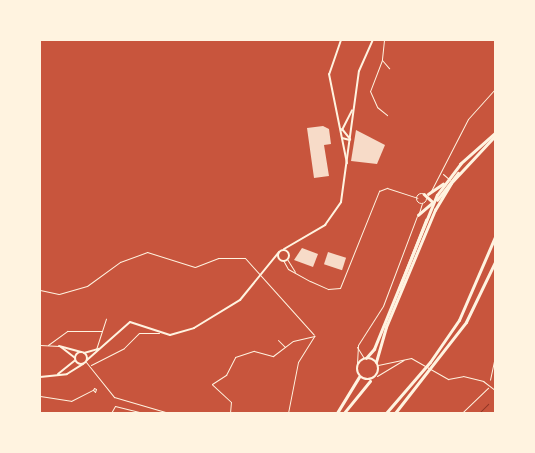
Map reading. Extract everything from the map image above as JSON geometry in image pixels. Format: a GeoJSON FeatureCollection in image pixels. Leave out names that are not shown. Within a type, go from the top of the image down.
{"type":"FeatureCollection","features":[{"type":"Feature","properties":{"kind":"highway"},"geometry":{"type":"LineString","coordinates":[[386,413],[415,382],[459,320],[495,237]]}},
{"type":"Feature","properties":{"kind":"highway"},"geometry":{"type":"LineString","coordinates":[[395,413],[466,322],[495,262]]}},
{"type":"Feature","properties":{"kind":"main road"},"geometry":{"type":"LineString","coordinates":[[391,314],[426,227],[461,171],[495,134]]}},
{"type":"Feature","properties":{"kind":"main road"},"geometry":{"type":"LineString","coordinates":[[344,413],[370,380],[377,376],[377,364],[391,314],[433,203],[450,179],[495,134]]}},
{"type":"Feature","properties":{"kind":"main road"},"geometry":{"type":"LineString","coordinates":[[433,203],[426,194],[461,171]]}},
{"type":"Feature","properties":{"kind":"main road"},"geometry":{"type":"LineString","coordinates":[[337,413],[359,377],[358,364],[374,349],[433,203],[446,182]]}},
{"type":"Feature","properties":{"kind":"main road"},"geometry":{"type":"LineString","coordinates":[[418,215],[433,203]]}},
{"type":"Feature","properties":{"kind":"main road"},"geometry":{"type":"LineString","coordinates":[[365,358],[377,364]]}},
{"type":"Feature","properties":{"kind":"main road"},"geometry":{"type":"LineString","coordinates":[[359,377],[370,380]]}},
{"type":"Feature","properties":{"kind":"street"},"geometry":{"type":"LineString","coordinates":[[341,40],[329,74],[348,165]]}},
{"type":"Feature","properties":{"kind":"street"},"geometry":{"type":"LineString","coordinates":[[90,365],[124,348],[139,333],[160,332],[178,334],[194,328],[240,300],[278,252],[317,231],[337,210],[348,165],[353,106],[360,71],[373,40]]}},
{"type":"Feature","properties":{"kind":"street"},"geometry":{"type":"LineString","coordinates":[[384,40],[382,60],[370,91],[376,107],[387,115]]}},
{"type":"Feature","properties":{"kind":"street"},"geometry":{"type":"LineString","coordinates":[[382,60],[389,68]]}},
{"type":"Feature","properties":{"kind":"street"},"geometry":{"type":"LineString","coordinates":[[416,198],[426,194],[443,174],[468,119],[495,89]]}},
{"type":"Feature","properties":{"kind":"street"},"geometry":{"type":"LineString","coordinates":[[342,130],[353,106]]}},
{"type":"Feature","properties":{"kind":"street"},"geometry":{"type":"LineString","coordinates":[[339,125],[350,140]]}},
{"type":"Feature","properties":{"kind":"street"},"geometry":{"type":"LineString","coordinates":[[342,138],[350,140]]}},
{"type":"Feature","properties":{"kind":"street"},"geometry":{"type":"LineString","coordinates":[[443,174],[450,179]]}},
{"type":"Feature","properties":{"kind":"street"},"geometry":{"type":"LineString","coordinates":[[278,252],[279,257],[295,273],[328,289],[340,288],[379,191],[387,188],[416,198],[422,203]]}},
{"type":"Feature","properties":{"kind":"street"},"geometry":{"type":"LineString","coordinates":[[358,364],[357,346],[383,306],[422,203],[426,199],[426,194]]}},
{"type":"Feature","properties":{"kind":"street"},"geometry":{"type":"LineString","coordinates":[[294,243],[288,252],[287,259],[295,273]]}},
{"type":"Feature","properties":{"kind":"street"},"geometry":{"type":"LineString","coordinates":[[284,249],[288,252]]}},
{"type":"Feature","properties":{"kind":"street"},"geometry":{"type":"LineString","coordinates":[[40,290],[60,294],[87,286],[141,253],[166,257],[194,267],[218,258],[245,258],[314,335],[314,342],[298,362],[288,413]]}},
{"type":"Feature","properties":{"kind":"street"},"geometry":{"type":"LineString","coordinates":[[272,260],[279,257]]}},
{"type":"Feature","properties":{"kind":"street"},"geometry":{"type":"LineString","coordinates":[[283,260],[287,259]]}},
{"type":"Feature","properties":{"kind":"street"},"geometry":{"type":"LineString","coordinates":[[96,350],[106,319]]}},
{"type":"Feature","properties":{"kind":"street"},"geometry":{"type":"LineString","coordinates":[[40,377],[57,375],[83,364],[130,322],[160,332]]}},
{"type":"Feature","properties":{"kind":"street"},"geometry":{"type":"LineString","coordinates":[[48,345],[67,331],[102,331]]}},
{"type":"Feature","properties":{"kind":"street"},"geometry":{"type":"LineString","coordinates":[[230,413],[231,402],[212,382],[226,375],[241,353],[254,351],[273,356],[285,348],[314,335]]}},
{"type":"Feature","properties":{"kind":"street"},"geometry":{"type":"LineString","coordinates":[[278,340],[285,348]]}},
{"type":"Feature","properties":{"kind":"street"},"geometry":{"type":"LineString","coordinates":[[40,345],[58,346],[82,353],[100,348]]}},
{"type":"Feature","properties":{"kind":"street"},"geometry":{"type":"LineString","coordinates":[[58,346],[83,364]]}},
{"type":"Feature","properties":{"kind":"street"},"geometry":{"type":"LineString","coordinates":[[357,346],[365,358]]}},
{"type":"Feature","properties":{"kind":"street"},"geometry":{"type":"LineString","coordinates":[[57,375],[82,353]]}},
{"type":"Feature","properties":{"kind":"street"},"geometry":{"type":"LineString","coordinates":[[82,353],[114,397],[169,413]]}},
{"type":"Feature","properties":{"kind":"street"},"geometry":{"type":"LineString","coordinates":[[377,376],[408,358]]}},
{"type":"Feature","properties":{"kind":"street"},"geometry":{"type":"LineString","coordinates":[[377,364],[408,358],[417,360],[442,376],[453,380],[464,376],[489,384],[494,389]]}},
{"type":"Feature","properties":{"kind":"street"},"geometry":{"type":"LineString","coordinates":[[40,396],[70,401],[93,390]]}},
{"type":"Feature","properties":{"kind":"street"},"geometry":{"type":"LineString","coordinates":[[111,413],[115,406],[143,413]]}},
{"type":"Feature","properties":{"kind":"path"},"geometry":{"type":"LineString","coordinates":[[462,413],[487,391],[495,357]]}},
{"type":"Feature","properties":{"kind":"building"},"geometry":{"type":"Polygon","coordinates":[[[323,126],[329,129],[331,144],[324,145],[329,176],[314,178],[307,128],[323,126]]]}},
{"type":"Feature","properties":{"kind":"building"},"geometry":{"type":"Polygon","coordinates":[[[356,130],[385,145],[377,164],[351,161],[356,130]]]}},
{"type":"Feature","properties":{"kind":"building"},"geometry":{"type":"Polygon","coordinates":[[[302,248],[318,254],[313,267],[294,260],[302,248]]]}},
{"type":"Feature","properties":{"kind":"building"},"geometry":{"type":"Polygon","coordinates":[[[328,252],[346,258],[342,270],[324,264],[328,252]]]}},
{"type":"Feature","properties":{"kind":"waterway"},"geometry":{"type":"LineString","coordinates":[[479,413],[488,404]]}}]}
